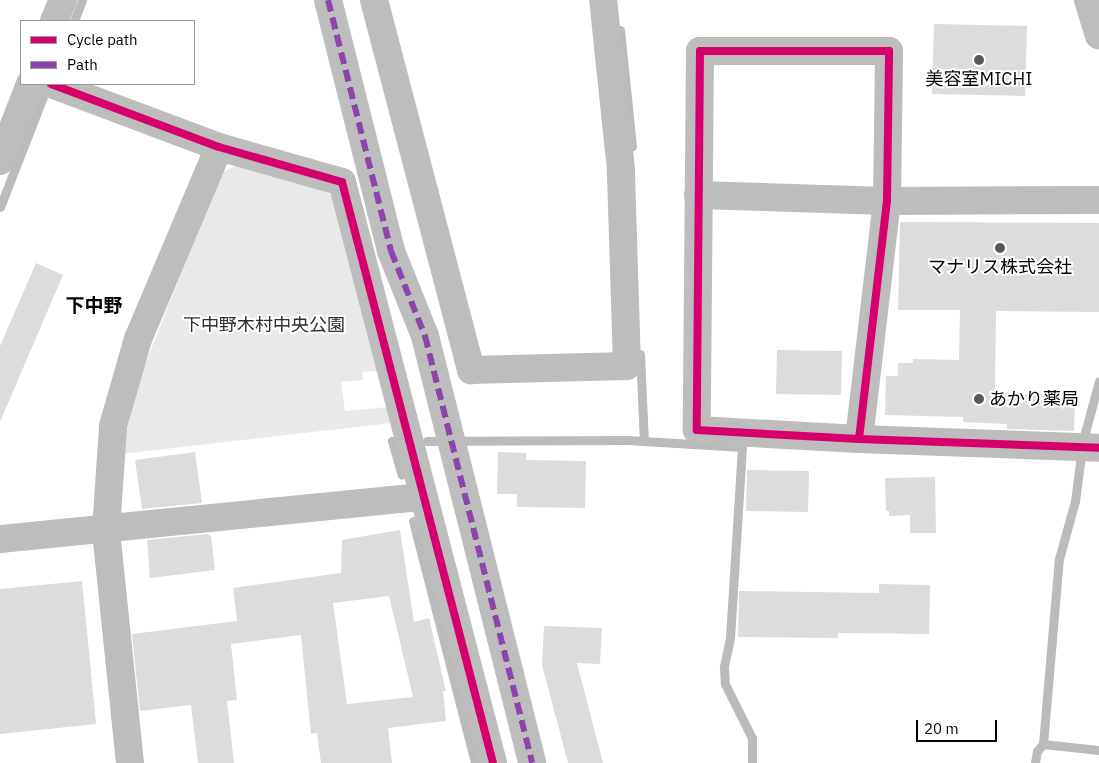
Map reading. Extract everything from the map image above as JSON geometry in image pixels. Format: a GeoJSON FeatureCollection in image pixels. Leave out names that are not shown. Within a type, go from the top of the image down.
{"type":"FeatureCollection","features":[{"type":"Feature","properties":{"kind":"street"},"geometry":{"type":"LineString","coordinates":[[54,20],[63,0]]}},
{"type":"Feature","properties":{"kind":"street"},"geometry":{"type":"LineString","coordinates":[[328,0],[391,251],[425,336],[532,763]]}},
{"type":"Feature","properties":{"kind":"street"},"geometry":{"type":"LineString","coordinates":[[374,0],[471,370],[627,366],[620,160],[603,0]]}},
{"type":"Feature","properties":{"kind":"street"},"geometry":{"type":"LineString","coordinates":[[1088,0],[1099,34]]}},
{"type":"Feature","properties":{"kind":"street"},"geometry":{"type":"LineString","coordinates":[[859,439],[887,201],[888,51],[700,50],[697,430],[859,439],[1087,447]]}},
{"type":"Feature","properties":{"kind":"street"},"geometry":{"type":"LineString","coordinates":[[0,161],[30,85]]}},
{"type":"Feature","properties":{"kind":"street"},"geometry":{"type":"LineString","coordinates":[[54,85],[220,147],[342,182],[422,496],[493,763]]}},
{"type":"Feature","properties":{"kind":"street"},"geometry":{"type":"LineString","coordinates":[[130,763],[106,530],[113,426],[138,339],[220,147]]}},
{"type":"Feature","properties":{"kind":"street"},"geometry":{"type":"LineString","coordinates":[[698,195],[887,201],[1099,200]]}},
{"type":"Feature","properties":{"kind":"street"},"geometry":{"type":"LineString","coordinates":[[0,539],[106,530],[422,496]]}},
{"type":"Feature","properties":{"kind":"green space","name":"下中野木村中央公園"},"geometry":{"type":"Polygon","coordinates":[[[237,165],[320,186],[333,198],[378,371],[362,372],[363,380],[341,382],[345,411],[388,407],[392,423],[121,454],[140,377],[221,173],[237,165]]]}},
{"type":"Feature","properties":{"kind":"building"},"geometry":{"type":"Polygon","coordinates":[[[934,24],[1027,26],[1025,96],[932,94],[934,24]]]}},
{"type":"Feature","properties":{"kind":"building"},"geometry":{"type":"Polygon","coordinates":[[[900,222],[1099,223],[1099,312],[996,311],[995,392],[1075,399],[1074,431],[1007,429],[1007,424],[963,422],[963,417],[885,415],[886,376],[898,376],[898,363],[913,363],[913,359],[959,360],[960,310],[898,310],[900,222]]]}},
{"type":"Feature","properties":{"kind":"building"},"geometry":{"type":"Polygon","coordinates":[[[36,263],[63,275],[0,422],[0,346],[36,263]]]}},
{"type":"Feature","properties":{"kind":"building"},"geometry":{"type":"Polygon","coordinates":[[[777,350],[842,351],[841,395],[776,394],[777,350]]]}},
{"type":"Feature","properties":{"kind":"building"},"geometry":{"type":"Polygon","coordinates":[[[195,452],[202,503],[142,509],[135,460],[195,452]]]}},
{"type":"Feature","properties":{"kind":"building"},"geometry":{"type":"Polygon","coordinates":[[[498,452],[526,453],[526,460],[586,461],[585,508],[517,507],[517,494],[497,494],[498,452]]]}},
{"type":"Feature","properties":{"kind":"building"},"geometry":{"type":"Polygon","coordinates":[[[747,470],[809,471],[808,512],[746,511],[747,470]]]}},
{"type":"Feature","properties":{"kind":"building"},"geometry":{"type":"Polygon","coordinates":[[[935,477],[936,533],[910,533],[910,515],[889,516],[889,511],[886,511],[885,478],[935,477]]]}},
{"type":"Feature","properties":{"kind":"building"},"geometry":{"type":"Polygon","coordinates":[[[400,530],[414,622],[429,618],[446,691],[443,691],[446,721],[388,728],[392,763],[321,763],[317,733],[311,734],[301,635],[231,644],[237,700],[227,701],[234,763],[198,763],[191,705],[140,711],[132,634],[237,621],[233,588],[341,573],[342,540],[400,530]],[[389,596],[333,603],[347,704],[413,697],[389,596]]]}},
{"type":"Feature","properties":{"kind":"building"},"geometry":{"type":"Polygon","coordinates":[[[207,534],[211,536],[215,570],[150,578],[147,540],[207,534]]]}},
{"type":"Feature","properties":{"kind":"building"},"geometry":{"type":"Polygon","coordinates":[[[82,581],[96,724],[0,734],[0,589],[82,581]]]}},
{"type":"Feature","properties":{"kind":"building"},"geometry":{"type":"Polygon","coordinates":[[[879,584],[930,585],[929,634],[838,633],[838,638],[738,637],[739,591],[879,593],[879,584]]]}},
{"type":"Feature","properties":{"kind":"building"},"geometry":{"type":"Polygon","coordinates":[[[544,626],[602,628],[600,664],[577,663],[603,763],[568,763],[542,665],[544,626]]]}},
{"type":"Feature","properties":{"kind":"waterway"},"geometry":{"type":"LineString","coordinates":[[74,20],[82,0]]}},
{"type":"Feature","properties":{"kind":"waterway"},"geometry":{"type":"LineString","coordinates":[[620,30],[632,146]]}},
{"type":"Feature","properties":{"kind":"waterway"},"geometry":{"type":"LineString","coordinates":[[0,207],[48,85]]}},
{"type":"Feature","properties":{"kind":"waterway"},"geometry":{"type":"LineString","coordinates":[[640,354],[644,441]]}},
{"type":"Feature","properties":{"kind":"waterway"},"geometry":{"type":"LineString","coordinates":[[1035,763],[1037,751],[1043,744],[1059,559],[1075,501],[1083,440],[1099,381]]}},
{"type":"Feature","properties":{"kind":"waterway"},"geometry":{"type":"LineString","coordinates":[[427,441],[627,440],[742,447],[730,638],[724,667],[725,684],[752,738],[752,763]]}},
{"type":"Feature","properties":{"kind":"waterway"},"geometry":{"type":"LineString","coordinates":[[397,441],[392,441],[402,475]]}},
{"type":"Feature","properties":{"kind":"waterway"},"geometry":{"type":"LineString","coordinates":[[413,521],[475,763]]}},
{"type":"Feature","properties":{"kind":"waterway"},"geometry":{"type":"LineString","coordinates":[[1043,744],[1099,750]]}},
{"type":"Feature","properties":{"kind":"marked path"},"geometry":{"type":"LineString","coordinates":[[328,0],[391,251],[425,336],[532,763]]}},
{"type":"Feature","properties":{"kind":"cycle path"},"geometry":{"type":"LineString","coordinates":[[859,439],[887,201],[889,51],[700,51],[697,430],[859,439],[1099,448]]}},
{"type":"Feature","properties":{"kind":"cycle path"},"geometry":{"type":"LineString","coordinates":[[54,85],[219,147],[342,182],[493,763]]}},
{"type":"Feature","properties":{"kind":"place","name":"美容室MICHI"},"geometry":{"type":"Point","coordinates":[979,60]}},
{"type":"Feature","properties":{"kind":"place","name":"マナリス株式会社"},"geometry":{"type":"Point","coordinates":[1000,248]}},
{"type":"Feature","properties":{"kind":"place","name":"あかり薬局"},"geometry":{"type":"Point","coordinates":[979,399]}},
{"type":"Feature","properties":{"kind":"district","name":"下中野"},"geometry":{"type":"Point","coordinates":[94,306]}}]}
